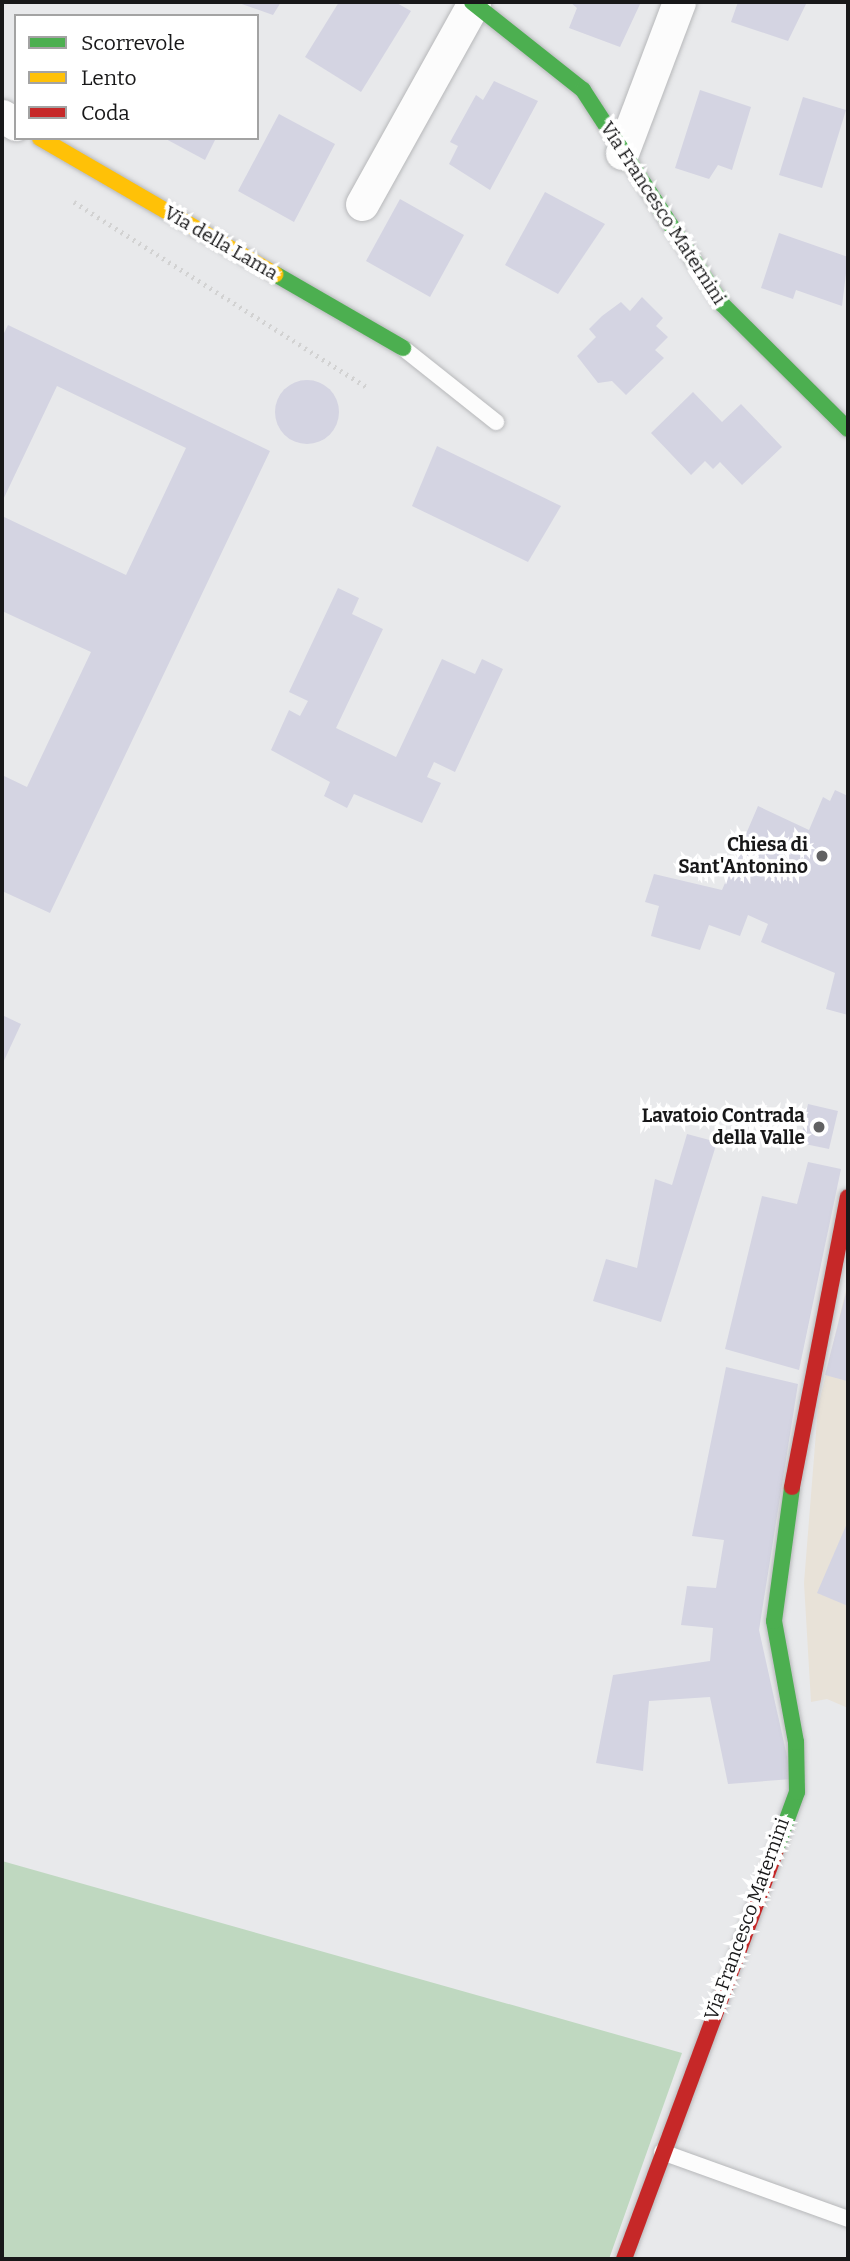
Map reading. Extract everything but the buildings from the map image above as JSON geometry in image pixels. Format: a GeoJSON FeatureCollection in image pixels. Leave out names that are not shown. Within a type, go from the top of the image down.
{"type":"FeatureCollection","features":[{"type":"Feature","properties":{"kind":"street"},"geometry":{"type":"LineString","coordinates":[[622,153],[680,2]]}},
{"type":"Feature","properties":{"kind":"street","name":"Via Francesco Maternini"},"geometry":{"type":"LineString","coordinates":[[362,204],[473,3],[583,90],[722,304],[848,429]]}},
{"type":"Feature","properties":{"kind":"street","name":"Via della Lama"},"geometry":{"type":"LineString","coordinates":[[43,140],[403,348]]}},
{"type":"Feature","properties":{"kind":"street","name":"Via Francesco Maternini"},"geometry":{"type":"LineString","coordinates":[[624,2259],[797,1792],[796,1742],[774,1620],[800,1428],[846,1217],[848,1197]]}},
{"type":"Feature","properties":{"kind":"lane"},"geometry":{"type":"LineString","coordinates":[[403,348],[496,422]]}},
{"type":"Feature","properties":{"kind":"lane"},"geometry":{"type":"LineString","coordinates":[[662,2152],[848,2219]]}},
{"type":"Feature","properties":{"kind":"path"},"geometry":{"type":"LineString","coordinates":[[61,194],[367,387]]}},
{"type":"Feature","properties":{"kind":"shaded area"},"geometry":{"type":"Polygon","coordinates":[[[848,1281],[848,1708],[827,1699],[811,1702],[804,1583],[818,1407],[848,1281]]]}},
{"type":"Feature","properties":{"kind":"green space"},"geometry":{"type":"Polygon","coordinates":[[[2,1861],[682,2053],[609,2259],[2,2259],[2,1861]]]}},
{"type":"Feature","properties":{"kind":"traffic: fast"},"geometry":{"type":"LineString","coordinates":[[472,2],[583,90],[722,304],[848,429]]}},
{"type":"Feature","properties":{"kind":"traffic: fast"},"geometry":{"type":"LineString","coordinates":[[275,274],[403,348]]}},
{"type":"Feature","properties":{"kind":"traffic: fast"},"geometry":{"type":"LineString","coordinates":[[775,1852],[797,1792],[796,1742],[774,1621],[792,1487]]}},
{"type":"Feature","properties":{"kind":"traffic: slow"},"geometry":{"type":"LineString","coordinates":[[43,140],[275,274]]}},
{"type":"Feature","properties":{"kind":"traffic: jam"},"geometry":{"type":"LineString","coordinates":[[792,1487],[848,1197]]}},
{"type":"Feature","properties":{"kind":"traffic: jam"},"geometry":{"type":"LineString","coordinates":[[624,2259],[775,1852]]}},
{"type":"Feature","properties":{"kind":"place","name":"Chiesa di Sant'Antonino"},"geometry":{"type":"Point","coordinates":[822,856]}},
{"type":"Feature","properties":{"kind":"place","name":"Lavatoio Contrada della Valle"},"geometry":{"type":"Point","coordinates":[819,1127]}}]}
